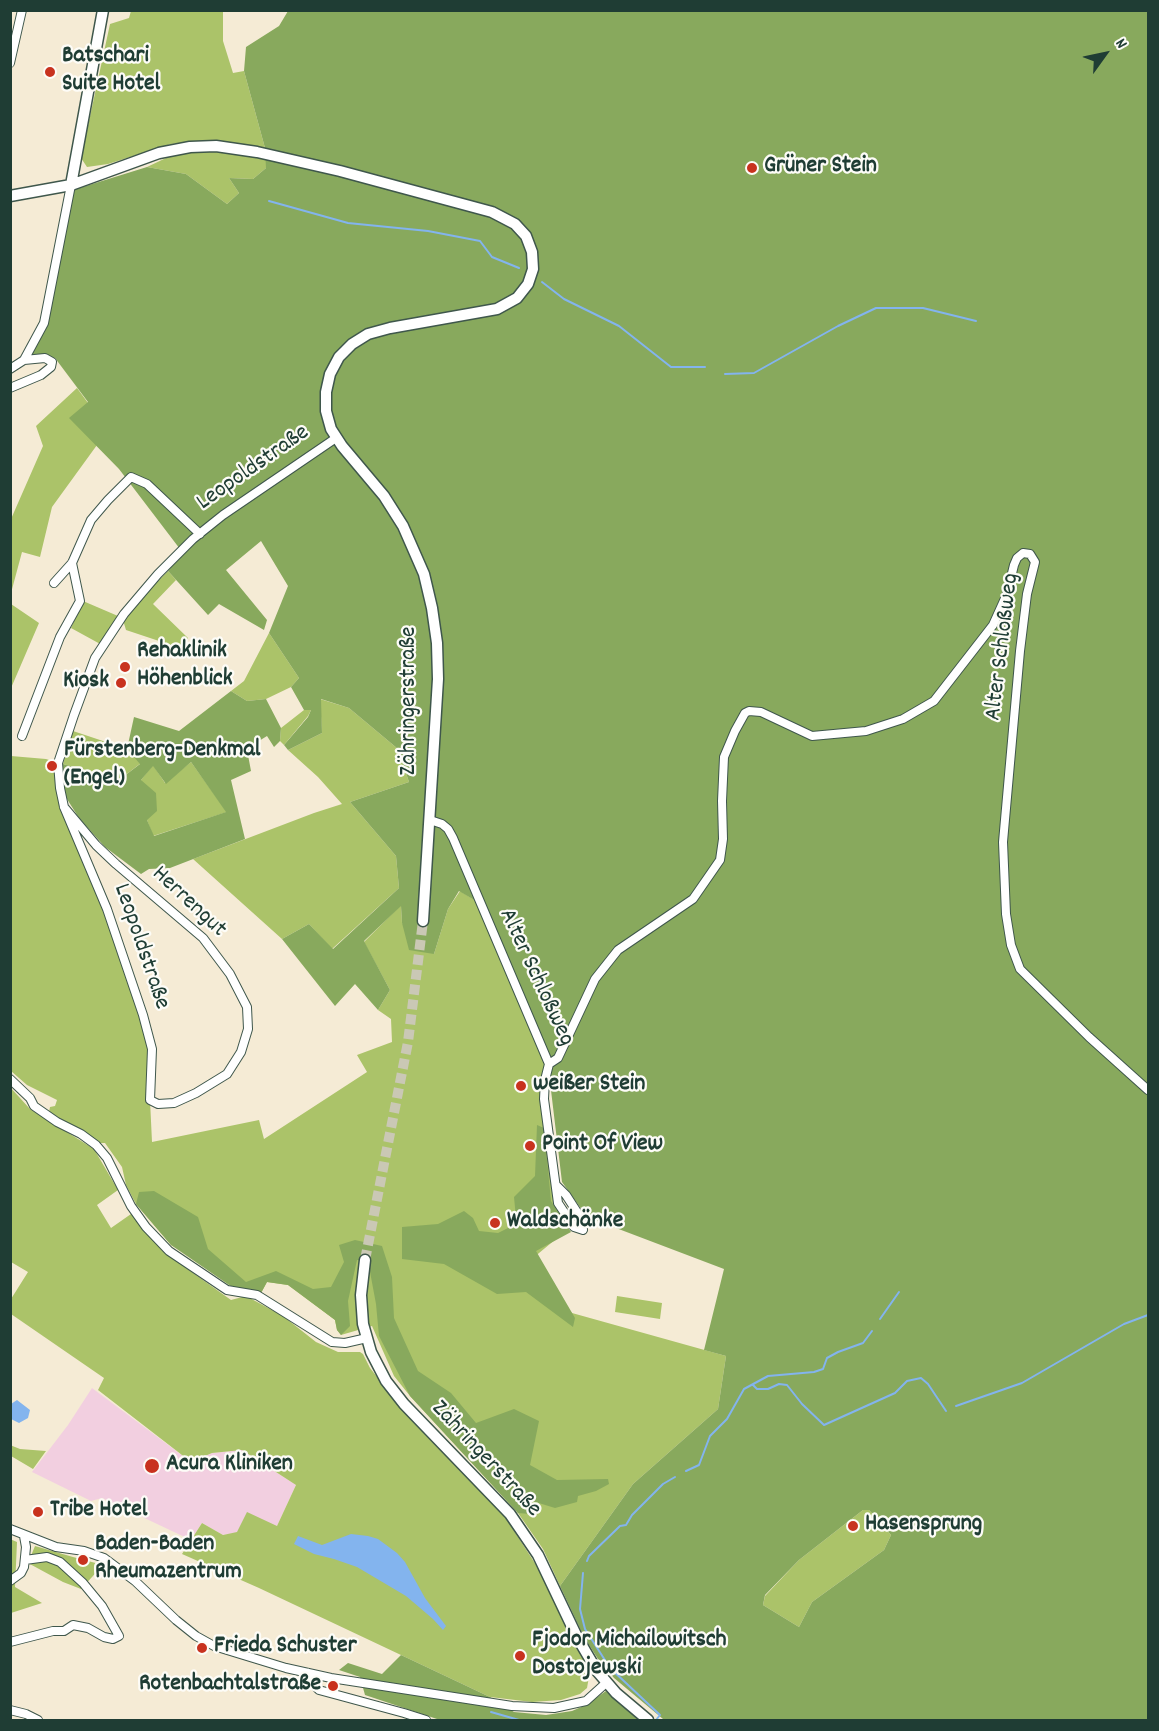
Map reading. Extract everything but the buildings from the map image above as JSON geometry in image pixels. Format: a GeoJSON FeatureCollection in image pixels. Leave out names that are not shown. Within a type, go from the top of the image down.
{"type":"FeatureCollection","features":[{"type":"Feature","properties":{"kind":"main road"},"geometry":{"type":"LineString","coordinates":[[71,185],[103,10]]}},
{"type":"Feature","properties":{"kind":"main road","name":"Leopoldstraße"},"geometry":{"type":"LineString","coordinates":[[10,196],[71,185],[166,151],[202,146],[231,148],[294,160],[412,189],[501,215],[521,229],[530,244],[533,269],[523,292],[510,303],[497,309],[377,331],[360,339],[345,350],[334,365],[326,392],[328,420],[336,438]]}},
{"type":"Feature","properties":{"kind":"main road","name":"Zähringerstraße"},"geometry":{"type":"LineString","coordinates":[[336,438],[374,482],[394,511],[411,542],[429,591],[438,661],[423,921]]}},
{"type":"Feature","properties":{"kind":"main road","name":"Zähringerstraße"},"geometry":{"type":"LineString","coordinates":[[365,1260],[361,1295],[367,1338],[378,1367],[395,1392],[500,1501],[520,1527],[550,1576],[588,1657],[606,1683]]}},
{"type":"Feature","properties":{"kind":"main road"},"geometry":{"type":"LineString","coordinates":[[606,1683],[648,1720]]}},
{"type":"Feature","properties":{"kind":"street"},"geometry":{"type":"LineString","coordinates":[[10,63],[22,10]]}},
{"type":"Feature","properties":{"kind":"street"},"geometry":{"type":"LineString","coordinates":[[24,360],[44,323],[71,185]]}},
{"type":"Feature","properties":{"kind":"street"},"geometry":{"type":"LineString","coordinates":[[10,369],[24,360],[45,358],[52,362],[51,367],[41,375],[10,388]]}},
{"type":"Feature","properties":{"kind":"street","name":"Leopoldstraße"},"geometry":{"type":"LineString","coordinates":[[158,1104],[150,1100],[152,1049],[143,1015],[107,909],[64,807],[58,763],[95,658],[124,614],[151,582],[169,562],[223,515],[336,438]]}},
{"type":"Feature","properties":{"kind":"street"},"geometry":{"type":"LineString","coordinates":[[54,583],[72,563],[92,520],[131,477],[147,484],[200,534]]}},
{"type":"Feature","properties":{"kind":"street","name":"Alter Schloßweg"},"geometry":{"type":"LineString","coordinates":[[430,820],[442,824],[453,838],[549,1064],[558,1058],[595,979],[618,950],[693,899],[720,860],[723,838],[724,757],[745,713],[761,712],[812,736],[866,731],[903,719],[934,701],[993,625],[1007,594],[1017,558],[1023,553],[1030,554],[1035,562],[1027,594],[1020,651],[1003,842],[1005,903],[1011,945],[1020,969],[1089,1038],[1149,1090]]}},
{"type":"Feature","properties":{"kind":"street"},"geometry":{"type":"LineString","coordinates":[[22,736],[60,638],[80,601],[72,563]]}},
{"type":"Feature","properties":{"kind":"street","name":"Herrengut"},"geometry":{"type":"LineString","coordinates":[[64,807],[102,851],[203,938],[230,974],[247,1007],[248,1029],[241,1052],[227,1074],[196,1093],[174,1102],[158,1104]]}},
{"type":"Feature","properties":{"kind":"street"},"geometry":{"type":"LineString","coordinates":[[549,1064],[544,1080],[544,1099],[558,1203],[574,1227],[583,1230],[578,1212],[556,1185]]}},
{"type":"Feature","properties":{"kind":"street"},"geometry":{"type":"LineString","coordinates":[[10,1079],[30,1098],[34,1106],[57,1122],[81,1134],[96,1146],[107,1158],[131,1206],[169,1251],[227,1290],[257,1295],[332,1342],[345,1343],[367,1338]]}},
{"type":"Feature","properties":{"kind":"street"},"geometry":{"type":"LineString","coordinates":[[10,1529],[56,1547],[84,1551],[104,1558],[135,1581],[196,1636],[214,1646],[286,1668],[512,1706],[554,1708],[586,1701],[606,1683]]}},
{"type":"Feature","properties":{"kind":"street"},"geometry":{"type":"LineString","coordinates":[[10,1581],[21,1573],[25,1560],[24,1536]]}},
{"type":"Feature","properties":{"kind":"street"},"geometry":{"type":"LineString","coordinates":[[10,1642],[53,1631],[64,1631],[73,1625],[88,1628],[104,1637],[113,1639],[119,1636],[102,1606],[83,1583],[60,1562],[47,1557],[25,1560]]}},
{"type":"Feature","properties":{"kind":"street"},"geometry":{"type":"LineString","coordinates":[[308,1673],[319,1690],[426,1720]]}},
{"type":"Feature","properties":{"kind":"street"},"geometry":{"type":"LineString","coordinates":[[10,1710],[38,1720]]}},
{"type":"Feature","properties":{"kind":"shaded area","name":"Acura Kliniken"},"geometry":{"type":"Polygon","coordinates":[[[92,1388],[191,1462],[212,1453],[242,1450],[296,1485],[277,1526],[223,1535],[202,1523],[191,1540],[102,1498],[91,1501],[32,1472],[68,1425],[92,1388]]]}},
{"type":"Feature","properties":{"kind":"green space"},"geometry":{"type":"Polygon","coordinates":[[[131,11],[223,11],[223,41],[233,73],[244,71],[265,148],[208,141],[171,144],[108,164],[87,167],[81,158],[110,24],[129,18],[131,11]]]}},
{"type":"Feature","properties":{"kind":"green space"},"geometry":{"type":"Polygon","coordinates":[[[288,11],[1148,11],[1148,1720],[660,1720],[663,1719],[614,1678],[584,1637],[560,1586],[633,1484],[718,1409],[726,1356],[704,1350],[724,1269],[587,1217],[562,1182],[547,1057],[481,904],[459,891],[448,909],[434,954],[409,950],[402,923],[401,906],[364,941],[390,990],[378,1010],[355,984],[335,1006],[282,939],[309,924],[333,949],[399,888],[396,856],[350,802],[409,782],[398,749],[349,708],[321,699],[322,733],[288,750],[284,745],[308,717],[311,710],[304,710],[291,687],[299,678],[269,633],[288,586],[261,541],[226,570],[267,620],[264,630],[219,604],[208,615],[168,571],[183,553],[119,469],[69,418],[88,402],[55,358],[31,355],[46,324],[73,190],[147,167],[186,174],[227,204],[239,193],[229,178],[253,179],[266,168],[265,148],[244,71],[246,47],[279,26],[288,11]],[[863,1510],[799,1560],[765,1595],[763,1605],[799,1627],[812,1602],[884,1550],[891,1535],[869,1510],[863,1510]]]}},
{"type":"Feature","properties":{"kind":"green space"},"geometry":{"type":"Polygon","coordinates":[[[193,151],[225,152],[266,159],[266,168],[253,179],[229,178],[239,193],[227,204],[186,174],[147,167],[166,158],[193,151]]]}},
{"type":"Feature","properties":{"kind":"green space"},"geometry":{"type":"Polygon","coordinates":[[[77,388],[88,403],[97,445],[52,507],[40,557],[22,552],[11,593],[11,519],[43,446],[36,426],[77,388]]]}},
{"type":"Feature","properties":{"kind":"green space"},"geometry":{"type":"Polygon","coordinates":[[[168,571],[176,580],[153,604],[188,638],[180,648],[126,630],[123,620],[168,571]]]}},
{"type":"Feature","properties":{"kind":"green space"},"geometry":{"type":"Polygon","coordinates":[[[83,601],[118,616],[102,645],[71,628],[83,601]]]}},
{"type":"Feature","properties":{"kind":"green space"},"geometry":{"type":"Polygon","coordinates":[[[11,604],[39,623],[11,688],[11,604]]]}},
{"type":"Feature","properties":{"kind":"green space"},"geometry":{"type":"Polygon","coordinates":[[[269,633],[299,678],[291,687],[266,699],[247,701],[231,691],[244,681],[269,633]]]}},
{"type":"Feature","properties":{"kind":"green space"},"geometry":{"type":"Polygon","coordinates":[[[231,691],[247,701],[266,699],[281,728],[280,741],[274,747],[267,736],[254,744],[258,753],[248,755],[251,771],[231,780],[245,839],[170,868],[149,869],[141,874],[105,847],[79,818],[60,788],[63,764],[119,780],[140,764],[127,749],[134,717],[179,731],[231,691]],[[191,762],[166,784],[153,766],[141,780],[156,793],[157,811],[147,820],[154,836],[226,812],[191,762]]]}},
{"type":"Feature","properties":{"kind":"green space"},"geometry":{"type":"Polygon","coordinates":[[[320,699],[349,708],[398,749],[409,782],[350,802],[396,856],[399,888],[332,949],[309,924],[282,939],[193,859],[342,804],[318,777],[288,750],[322,733],[320,699]]]}},
{"type":"Feature","properties":{"kind":"green space"},"geometry":{"type":"Polygon","coordinates":[[[304,710],[311,710],[284,745],[280,741],[281,728],[304,710]]]}},
{"type":"Feature","properties":{"kind":"green space"},"geometry":{"type":"Polygon","coordinates":[[[73,731],[127,749],[141,763],[119,780],[63,764],[73,731]]]}},
{"type":"Feature","properties":{"kind":"green space"},"geometry":{"type":"Polygon","coordinates":[[[11,756],[46,759],[58,763],[60,788],[107,909],[152,1049],[150,1100],[152,1142],[259,1120],[264,1139],[367,1072],[357,1055],[392,1042],[391,1019],[378,1010],[390,990],[364,942],[401,905],[402,923],[434,954],[448,909],[460,891],[476,901],[545,1058],[545,1080],[558,1203],[574,1227],[568,1229],[527,1263],[572,1313],[726,1356],[718,1409],[633,1484],[560,1586],[543,1549],[518,1513],[394,1376],[372,1326],[341,1335],[337,1330],[335,1320],[288,1285],[267,1282],[261,1293],[171,1245],[136,1204],[126,1185],[122,1167],[105,1143],[100,1143],[49,1112],[50,1107],[55,1106],[57,1100],[27,1085],[11,1071],[11,756]]]}},
{"type":"Feature","properties":{"kind":"green space"},"geometry":{"type":"Polygon","coordinates":[[[191,762],[227,812],[153,836],[147,820],[141,780],[153,765],[165,783],[191,762]]]}},
{"type":"Feature","properties":{"kind":"green space"},"geometry":{"type":"Polygon","coordinates":[[[10,1087],[30,1109],[94,1149],[118,1190],[97,1205],[111,1228],[131,1214],[165,1253],[231,1300],[246,1296],[283,1316],[316,1342],[338,1352],[363,1354],[370,1368],[412,1421],[505,1517],[540,1571],[590,1671],[587,1688],[580,1694],[561,1700],[532,1702],[490,1697],[182,1554],[202,1523],[223,1535],[237,1532],[247,1512],[277,1526],[296,1485],[242,1450],[212,1453],[191,1462],[98,1390],[104,1378],[11,1314],[11,1299],[28,1272],[11,1262],[10,1087]]]}},
{"type":"Feature","properties":{"kind":"green space"},"geometry":{"type":"Polygon","coordinates":[[[537,1125],[544,1128],[551,1201],[571,1232],[536,1251],[575,1318],[573,1327],[526,1292],[497,1294],[444,1264],[402,1259],[402,1227],[438,1224],[464,1211],[473,1218],[479,1231],[498,1233],[512,1226],[516,1218],[514,1197],[535,1176],[537,1125]]]}},
{"type":"Feature","properties":{"kind":"green space"},"geometry":{"type":"Polygon","coordinates":[[[154,1191],[198,1217],[208,1249],[246,1282],[276,1271],[313,1289],[331,1287],[344,1262],[339,1245],[355,1240],[382,1246],[392,1277],[394,1318],[418,1371],[451,1393],[476,1423],[514,1409],[539,1421],[530,1465],[557,1480],[608,1479],[609,1484],[596,1491],[578,1496],[577,1502],[555,1508],[529,1500],[527,1505],[530,1514],[518,1513],[410,1396],[379,1336],[368,1261],[357,1260],[348,1301],[350,1326],[341,1335],[337,1330],[335,1320],[288,1285],[267,1282],[261,1293],[232,1287],[171,1245],[136,1204],[139,1192],[154,1191]]]}},
{"type":"Feature","properties":{"kind":"green space"},"geometry":{"type":"Polygon","coordinates":[[[617,1296],[662,1303],[660,1319],[615,1312],[617,1296]]]}},
{"type":"Feature","properties":{"kind":"green space"},"geometry":{"type":"Polygon","coordinates":[[[10,1445],[20,1449],[46,1451],[33,1469],[11,1456],[10,1445]]]}},
{"type":"Feature","properties":{"kind":"green space"},"geometry":{"type":"Polygon","coordinates":[[[863,1510],[869,1510],[891,1535],[884,1550],[812,1602],[799,1627],[763,1605],[765,1596],[799,1560],[863,1510]]]}},
{"type":"Feature","properties":{"kind":"green space"},"geometry":{"type":"Polygon","coordinates":[[[10,1539],[17,1542],[15,1587],[42,1603],[11,1613],[10,1539]]]}},
{"type":"Feature","properties":{"kind":"green space"},"geometry":{"type":"Polygon","coordinates":[[[35,1546],[103,1565],[81,1589],[28,1563],[35,1546]]]}},
{"type":"Feature","properties":{"kind":"green space"},"geometry":{"type":"Polygon","coordinates":[[[401,1655],[490,1697],[514,1712],[546,1715],[572,1711],[586,1705],[606,1691],[642,1720],[440,1720],[365,1695],[360,1677],[339,1670],[348,1663],[382,1674],[401,1655]]]}},
{"type":"Feature","properties":{"kind":"water"},"geometry":{"type":"Polygon","coordinates":[[[17,1400],[30,1410],[28,1418],[19,1423],[11,1419],[11,1404],[17,1400]]]}},
{"type":"Feature","properties":{"kind":"water"},"geometry":{"type":"Polygon","coordinates":[[[351,1534],[378,1539],[397,1553],[405,1562],[425,1598],[446,1626],[443,1630],[406,1596],[357,1567],[314,1554],[294,1544],[298,1536],[322,1545],[351,1534]]]}},
{"type":"Feature","properties":{"kind":"waterway"},"geometry":{"type":"LineString","coordinates":[[269,201],[348,223],[428,231],[480,241],[492,257],[519,268]]}},
{"type":"Feature","properties":{"kind":"waterway"},"geometry":{"type":"LineString","coordinates":[[542,282],[564,299],[619,326],[671,367],[705,367]]}},
{"type":"Feature","properties":{"kind":"waterway"},"geometry":{"type":"LineString","coordinates":[[725,374],[754,373],[838,326],[876,308],[923,308],[976,321]]}},
{"type":"Feature","properties":{"kind":"waterway"},"geometry":{"type":"LineString","coordinates":[[880,1319],[899,1292]]}},
{"type":"Feature","properties":{"kind":"waterway"},"geometry":{"type":"LineString","coordinates":[[956,1406],[1022,1383],[1124,1324],[1148,1315]]}},
{"type":"Feature","properties":{"kind":"waterway"},"geometry":{"type":"LineString","coordinates":[[686,1471],[699,1465],[710,1436],[727,1419],[744,1389],[768,1376],[814,1372],[823,1369],[827,1358],[863,1343],[872,1331]]}},
{"type":"Feature","properties":{"kind":"waterway"},"geometry":{"type":"LineString","coordinates":[[753,1385],[757,1389],[768,1389],[779,1384],[787,1385],[802,1404],[824,1425],[895,1393],[907,1381],[921,1378],[928,1384],[946,1411]]}},
{"type":"Feature","properties":{"kind":"waterway"},"geometry":{"type":"LineString","coordinates":[[587,1561],[589,1556],[620,1526],[626,1525],[632,1515],[663,1484],[675,1477]]}},
{"type":"Feature","properties":{"kind":"waterway"},"geometry":{"type":"LineString","coordinates":[[583,1573],[580,1609],[585,1629],[610,1668],[660,1715],[656,1720]]}},
{"type":"Feature","properties":{"kind":"waterway"},"geometry":{"type":"LineString","coordinates":[[491,1712],[519,1720]]}},
{"type":"Feature","properties":{"kind":"waterway"},"geometry":{"type":"LineString","coordinates":[[575,1720],[596,1720]]}},
{"type":"Feature","properties":{"kind":"tunnel"},"geometry":{"type":"LineString","coordinates":[[365,1260],[408,1042],[423,921]]}},
{"type":"Feature","properties":{"kind":"place","name":"Batschari Suite Hotel"},"geometry":{"type":"Point","coordinates":[50,72]}},
{"type":"Feature","properties":{"kind":"place","name":"Grüner Stein"},"geometry":{"type":"Point","coordinates":[752,168]}},
{"type":"Feature","properties":{"kind":"place","name":"Rehaklinik Höhenblick"},"geometry":{"type":"Point","coordinates":[125,667]}},
{"type":"Feature","properties":{"kind":"place","name":"Kiosk"},"geometry":{"type":"Point","coordinates":[121,683]}},
{"type":"Feature","properties":{"kind":"place","name":"Fürstenberg-Denkmal (Engel)"},"geometry":{"type":"Point","coordinates":[52,766]}},
{"type":"Feature","properties":{"kind":"place","name":"weißer Stein"},"geometry":{"type":"Point","coordinates":[521,1086]}},
{"type":"Feature","properties":{"kind":"place","name":"Point Of View"},"geometry":{"type":"Point","coordinates":[530,1146]}},
{"type":"Feature","properties":{"kind":"place","name":"Waldschänke"},"geometry":{"type":"Point","coordinates":[495,1223]}},
{"type":"Feature","properties":{"kind":"place","name":"Acura Kliniken"},"geometry":{"type":"Point","coordinates":[152,1466]}},
{"type":"Feature","properties":{"kind":"place","name":"Tribe Hotel"},"geometry":{"type":"Point","coordinates":[38,1512]}},
{"type":"Feature","properties":{"kind":"place","name":"Hasensprung"},"geometry":{"type":"Point","coordinates":[853,1526]}},
{"type":"Feature","properties":{"kind":"place","name":"Baden-Baden Rheumazentrum"},"geometry":{"type":"Point","coordinates":[83,1560]}},
{"type":"Feature","properties":{"kind":"place","name":"Frieda Schuster"},"geometry":{"type":"Point","coordinates":[202,1648]}},
{"type":"Feature","properties":{"kind":"place","name":"Fjodor Michailowitsch Dostojewski"},"geometry":{"type":"Point","coordinates":[520,1656]}},
{"type":"Feature","properties":{"kind":"place","name":"Rotenbachtalstraße"},"geometry":{"type":"Point","coordinates":[333,1686]}}]}
